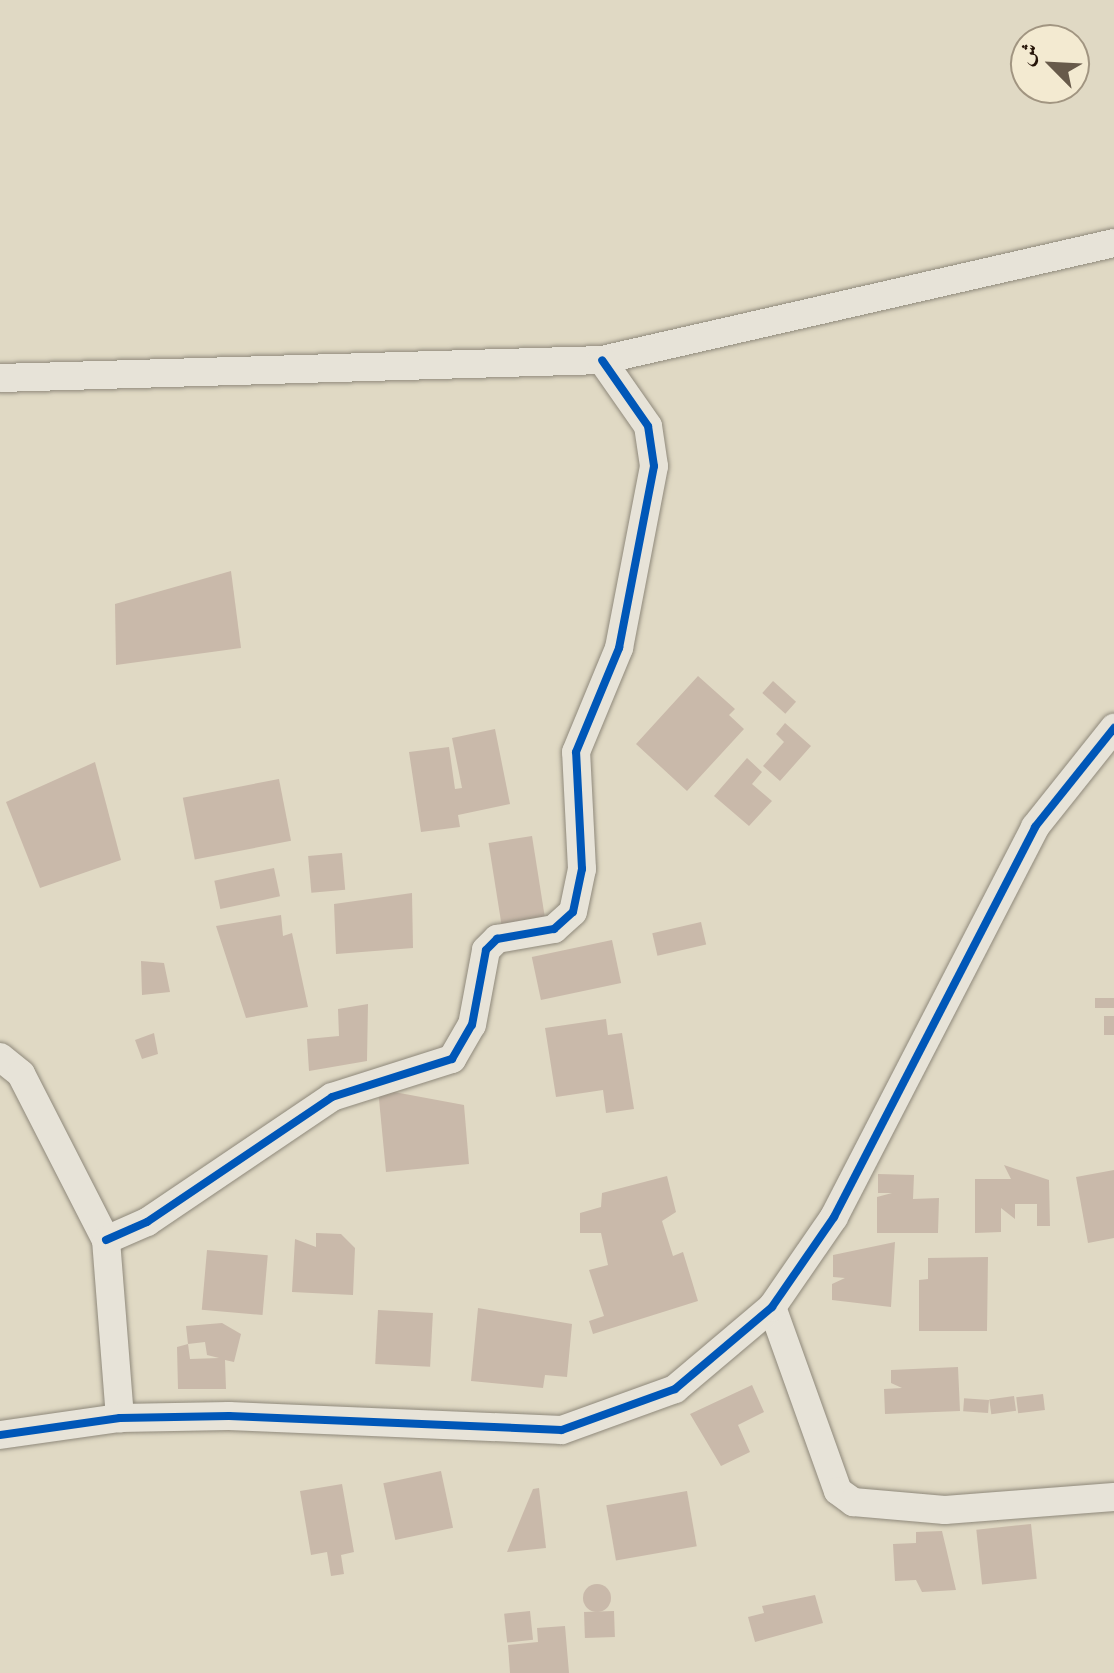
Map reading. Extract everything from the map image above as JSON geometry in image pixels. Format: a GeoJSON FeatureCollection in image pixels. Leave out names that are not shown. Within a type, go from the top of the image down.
{"type":"FeatureCollection","features":[{"type":"Feature","properties":{"kind":"street"},"geometry":{"type":"LineString","coordinates":[[0,378],[602,360],[1114,243]]}},
{"type":"Feature","properties":{"kind":"street"},"geometry":{"type":"LineString","coordinates":[[106,1240],[147,1222],[332,1097],[452,1059],[472,1025],[486,950],[497,939],[554,929],[573,912],[582,869],[576,752],[619,648],[641,561],[654,466],[648,426],[602,360]]}},
{"type":"Feature","properties":{"kind":"street"},"geometry":{"type":"LineString","coordinates":[[0,1435],[120,1418],[348,1417],[562,1430],[675,1389],[772,1307],[834,1217],[1035,827],[1114,728]]}},
{"type":"Feature","properties":{"kind":"street"},"geometry":{"type":"LineString","coordinates":[[0,1057],[21,1074],[106,1240],[120,1418]]}},
{"type":"Feature","properties":{"kind":"street"},"geometry":{"type":"LineString","coordinates":[[772,1307],[838,1491],[853,1502],[945,1510],[1114,1497]]}},
{"type":"Feature","properties":{"kind":"building"},"geometry":{"type":"Polygon","coordinates":[[[231,571],[241,648],[116,665],[115,604],[231,571]]]}},
{"type":"Feature","properties":{"kind":"building"},"geometry":{"type":"Polygon","coordinates":[[[698,676],[735,709],[729,715],[744,729],[687,791],[636,744],[698,676]]]}},
{"type":"Feature","properties":{"kind":"building"},"geometry":{"type":"Polygon","coordinates":[[[773,681],[796,702],[785,714],[762,693],[773,681]]]}},
{"type":"Feature","properties":{"kind":"building"},"geometry":{"type":"Polygon","coordinates":[[[785,723],[811,746],[780,781],[763,766],[784,742],[776,734],[785,723]]]}},
{"type":"Feature","properties":{"kind":"building"},"geometry":{"type":"Polygon","coordinates":[[[495,729],[510,804],[458,815],[460,827],[421,832],[409,752],[449,747],[455,789],[462,788],[452,738],[495,729]]]}},
{"type":"Feature","properties":{"kind":"building"},"geometry":{"type":"Polygon","coordinates":[[[747,758],[762,772],[752,784],[772,801],[749,826],[714,796],[747,758]]]}},
{"type":"Feature","properties":{"kind":"building"},"geometry":{"type":"Polygon","coordinates":[[[95,762],[121,860],[40,888],[6,802],[95,762]]]}},
{"type":"Feature","properties":{"kind":"building"},"geometry":{"type":"Polygon","coordinates":[[[279,779],[291,841],[195,860],[183,798],[279,779]]]}},
{"type":"Feature","properties":{"kind":"building"},"geometry":{"type":"Polygon","coordinates":[[[532,836],[545,918],[502,925],[489,843],[532,836]]]}},
{"type":"Feature","properties":{"kind":"building"},"geometry":{"type":"Polygon","coordinates":[[[342,853],[345,890],[311,893],[308,856],[342,853]]]}},
{"type":"Feature","properties":{"kind":"building"},"geometry":{"type":"Polygon","coordinates":[[[274,868],[280,896],[220,909],[214,881],[274,868]]]}},
{"type":"Feature","properties":{"kind":"building"},"geometry":{"type":"Polygon","coordinates":[[[412,893],[413,948],[336,954],[334,904],[412,893]]]}},
{"type":"Feature","properties":{"kind":"building"},"geometry":{"type":"Polygon","coordinates":[[[281,915],[283,936],[292,933],[308,1007],[246,1018],[216,926],[281,915]]]}},
{"type":"Feature","properties":{"kind":"building"},"geometry":{"type":"Polygon","coordinates":[[[701,922],[706,944],[657,956],[652,933],[701,922]]]}},
{"type":"Feature","properties":{"kind":"building"},"geometry":{"type":"Polygon","coordinates":[[[612,940],[621,983],[541,1000],[532,957],[612,940]]]}},
{"type":"Feature","properties":{"kind":"building"},"geometry":{"type":"Polygon","coordinates":[[[141,961],[164,963],[170,992],[142,995],[141,961]]]}},
{"type":"Feature","properties":{"kind":"building"},"geometry":{"type":"Polygon","coordinates":[[[1095,998],[1114,998],[1114,1008],[1095,1008],[1095,998]]]}},
{"type":"Feature","properties":{"kind":"building"},"geometry":{"type":"Polygon","coordinates":[[[368,1004],[367,1061],[309,1071],[307,1039],[339,1036],[338,1009],[368,1004]]]}},
{"type":"Feature","properties":{"kind":"building"},"geometry":{"type":"Polygon","coordinates":[[[1104,1016],[1114,1016],[1114,1035],[1104,1035],[1104,1016]]]}},
{"type":"Feature","properties":{"kind":"building"},"geometry":{"type":"Polygon","coordinates":[[[606,1019],[608,1035],[622,1033],[634,1109],[606,1113],[603,1090],[556,1097],[545,1028],[606,1019]]]}},
{"type":"Feature","properties":{"kind":"building"},"geometry":{"type":"Polygon","coordinates":[[[154,1033],[158,1054],[142,1059],[135,1040],[154,1033]]]}},
{"type":"Feature","properties":{"kind":"building"},"geometry":{"type":"Polygon","coordinates":[[[378,1089],[464,1105],[469,1164],[386,1172],[378,1089]]]}},
{"type":"Feature","properties":{"kind":"building"},"geometry":{"type":"Polygon","coordinates":[[[1004,1165],[1049,1180],[1050,1226],[1037,1226],[1037,1204],[1015,1204],[1015,1219],[1001,1208],[1001,1232],[975,1233],[975,1179],[1011,1179],[1004,1165]]]}},
{"type":"Feature","properties":{"kind":"building"},"geometry":{"type":"Polygon","coordinates":[[[1114,1170],[1114,1238],[1088,1243],[1076,1177],[1114,1170]]]}},
{"type":"Feature","properties":{"kind":"building"},"geometry":{"type":"Polygon","coordinates":[[[878,1174],[914,1175],[913,1199],[939,1198],[938,1233],[877,1233],[877,1197],[892,1193],[878,1193],[878,1174]]]}},
{"type":"Feature","properties":{"kind":"building"},"geometry":{"type":"Polygon","coordinates":[[[667,1176],[676,1212],[662,1221],[673,1256],[683,1252],[698,1301],[593,1334],[589,1321],[604,1316],[589,1270],[608,1265],[601,1233],[580,1233],[580,1213],[601,1207],[602,1193],[667,1176]]]}},
{"type":"Feature","properties":{"kind":"building"},"geometry":{"type":"Polygon","coordinates":[[[316,1233],[341,1234],[355,1248],[353,1295],[292,1292],[295,1239],[316,1247],[316,1233]]]}},
{"type":"Feature","properties":{"kind":"building"},"geometry":{"type":"Polygon","coordinates":[[[895,1242],[891,1307],[832,1300],[832,1284],[845,1278],[833,1277],[833,1255],[895,1242]]]}},
{"type":"Feature","properties":{"kind":"building"},"geometry":{"type":"Polygon","coordinates":[[[207,1250],[268,1255],[263,1315],[202,1310],[207,1250]]]}},
{"type":"Feature","properties":{"kind":"building"},"geometry":{"type":"Polygon","coordinates":[[[988,1257],[987,1331],[919,1331],[919,1280],[928,1279],[928,1258],[988,1257]]]}},
{"type":"Feature","properties":{"kind":"building"},"geometry":{"type":"Polygon","coordinates":[[[478,1308],[572,1324],[567,1377],[545,1375],[543,1388],[471,1381],[478,1308]]]}},
{"type":"Feature","properties":{"kind":"building"},"geometry":{"type":"Polygon","coordinates":[[[378,1310],[433,1313],[430,1367],[375,1364],[378,1310]]]}},
{"type":"Feature","properties":{"kind":"building"},"geometry":{"type":"Polygon","coordinates":[[[222,1323],[241,1334],[234,1362],[225,1360],[226,1389],[178,1389],[177,1347],[188,1344],[186,1326],[222,1323]],[[205,1342],[188,1344],[190,1359],[219,1358],[207,1355],[205,1342]]]}},
{"type":"Feature","properties":{"kind":"building"},"geometry":{"type":"Polygon","coordinates":[[[958,1367],[960,1411],[885,1414],[884,1389],[902,1388],[891,1383],[891,1370],[958,1367]]]}},
{"type":"Feature","properties":{"kind":"building"},"geometry":{"type":"Polygon","coordinates":[[[752,1385],[764,1412],[738,1425],[750,1452],[721,1466],[690,1414],[752,1385]]]}},
{"type":"Feature","properties":{"kind":"building"},"geometry":{"type":"Polygon","coordinates":[[[1043,1394],[1045,1410],[1018,1413],[1016,1397],[1043,1394]]]}},
{"type":"Feature","properties":{"kind":"building"},"geometry":{"type":"Polygon","coordinates":[[[1014,1396],[1016,1411],[991,1414],[989,1399],[1014,1396]]]}},
{"type":"Feature","properties":{"kind":"building"},"geometry":{"type":"Polygon","coordinates":[[[964,1398],[989,1400],[988,1413],[963,1411],[964,1398]]]}},
{"type":"Feature","properties":{"kind":"building"},"geometry":{"type":"Polygon","coordinates":[[[441,1471],[453,1528],[395,1540],[383,1483],[441,1471]]]}},
{"type":"Feature","properties":{"kind":"building"},"geometry":{"type":"Polygon","coordinates":[[[342,1484],[354,1552],[341,1555],[344,1574],[331,1576],[327,1552],[311,1555],[300,1491],[342,1484]]]}},
{"type":"Feature","properties":{"kind":"building"},"geometry":{"type":"Polygon","coordinates":[[[539,1488],[546,1548],[507,1552],[533,1489],[539,1488]]]}},
{"type":"Feature","properties":{"kind":"building"},"geometry":{"type":"Polygon","coordinates":[[[687,1491],[697,1546],[616,1560],[606,1505],[687,1491]]]}},
{"type":"Feature","properties":{"kind":"building"},"geometry":{"type":"Polygon","coordinates":[[[1031,1524],[1037,1579],[982,1584],[976,1530],[1031,1524]]]}},
{"type":"Feature","properties":{"kind":"building"},"geometry":{"type":"Polygon","coordinates":[[[942,1531],[956,1590],[922,1592],[916,1580],[895,1581],[893,1544],[916,1543],[916,1532],[942,1531]]]}},
{"type":"Feature","properties":{"kind":"building"},"geometry":{"type":"Polygon","coordinates":[[[597,1584],[607,1588],[611,1598],[607,1608],[597,1612],[587,1608],[583,1598],[587,1588],[597,1584]]]}},
{"type":"Feature","properties":{"kind":"building"},"geometry":{"type":"Polygon","coordinates":[[[815,1595],[823,1623],[755,1642],[748,1617],[764,1613],[762,1606],[815,1595]]]}},
{"type":"Feature","properties":{"kind":"building"},"geometry":{"type":"Polygon","coordinates":[[[530,1611],[533,1640],[507,1643],[504,1614],[530,1611]]]}},
{"type":"Feature","properties":{"kind":"building"},"geometry":{"type":"Polygon","coordinates":[[[614,1611],[615,1637],[585,1638],[584,1612],[614,1611]]]}},
{"type":"Feature","properties":{"kind":"building"},"geometry":{"type":"Polygon","coordinates":[[[565,1626],[569,1673],[510,1673],[508,1645],[538,1642],[537,1628],[565,1626]]]}},
{"type":"Feature","properties":{"kind":"cycle path"},"geometry":{"type":"LineString","coordinates":[[106,1240],[147,1222],[332,1097],[452,1059],[472,1025],[486,950],[497,939],[554,929],[573,912],[582,869],[576,752],[619,648],[654,466],[648,426],[602,360]]}},
{"type":"Feature","properties":{"kind":"cycle path"},"geometry":{"type":"LineString","coordinates":[[0,1435],[120,1418],[229,1416],[562,1430],[675,1389],[772,1307],[834,1217],[1035,827],[1114,728]]}}]}
